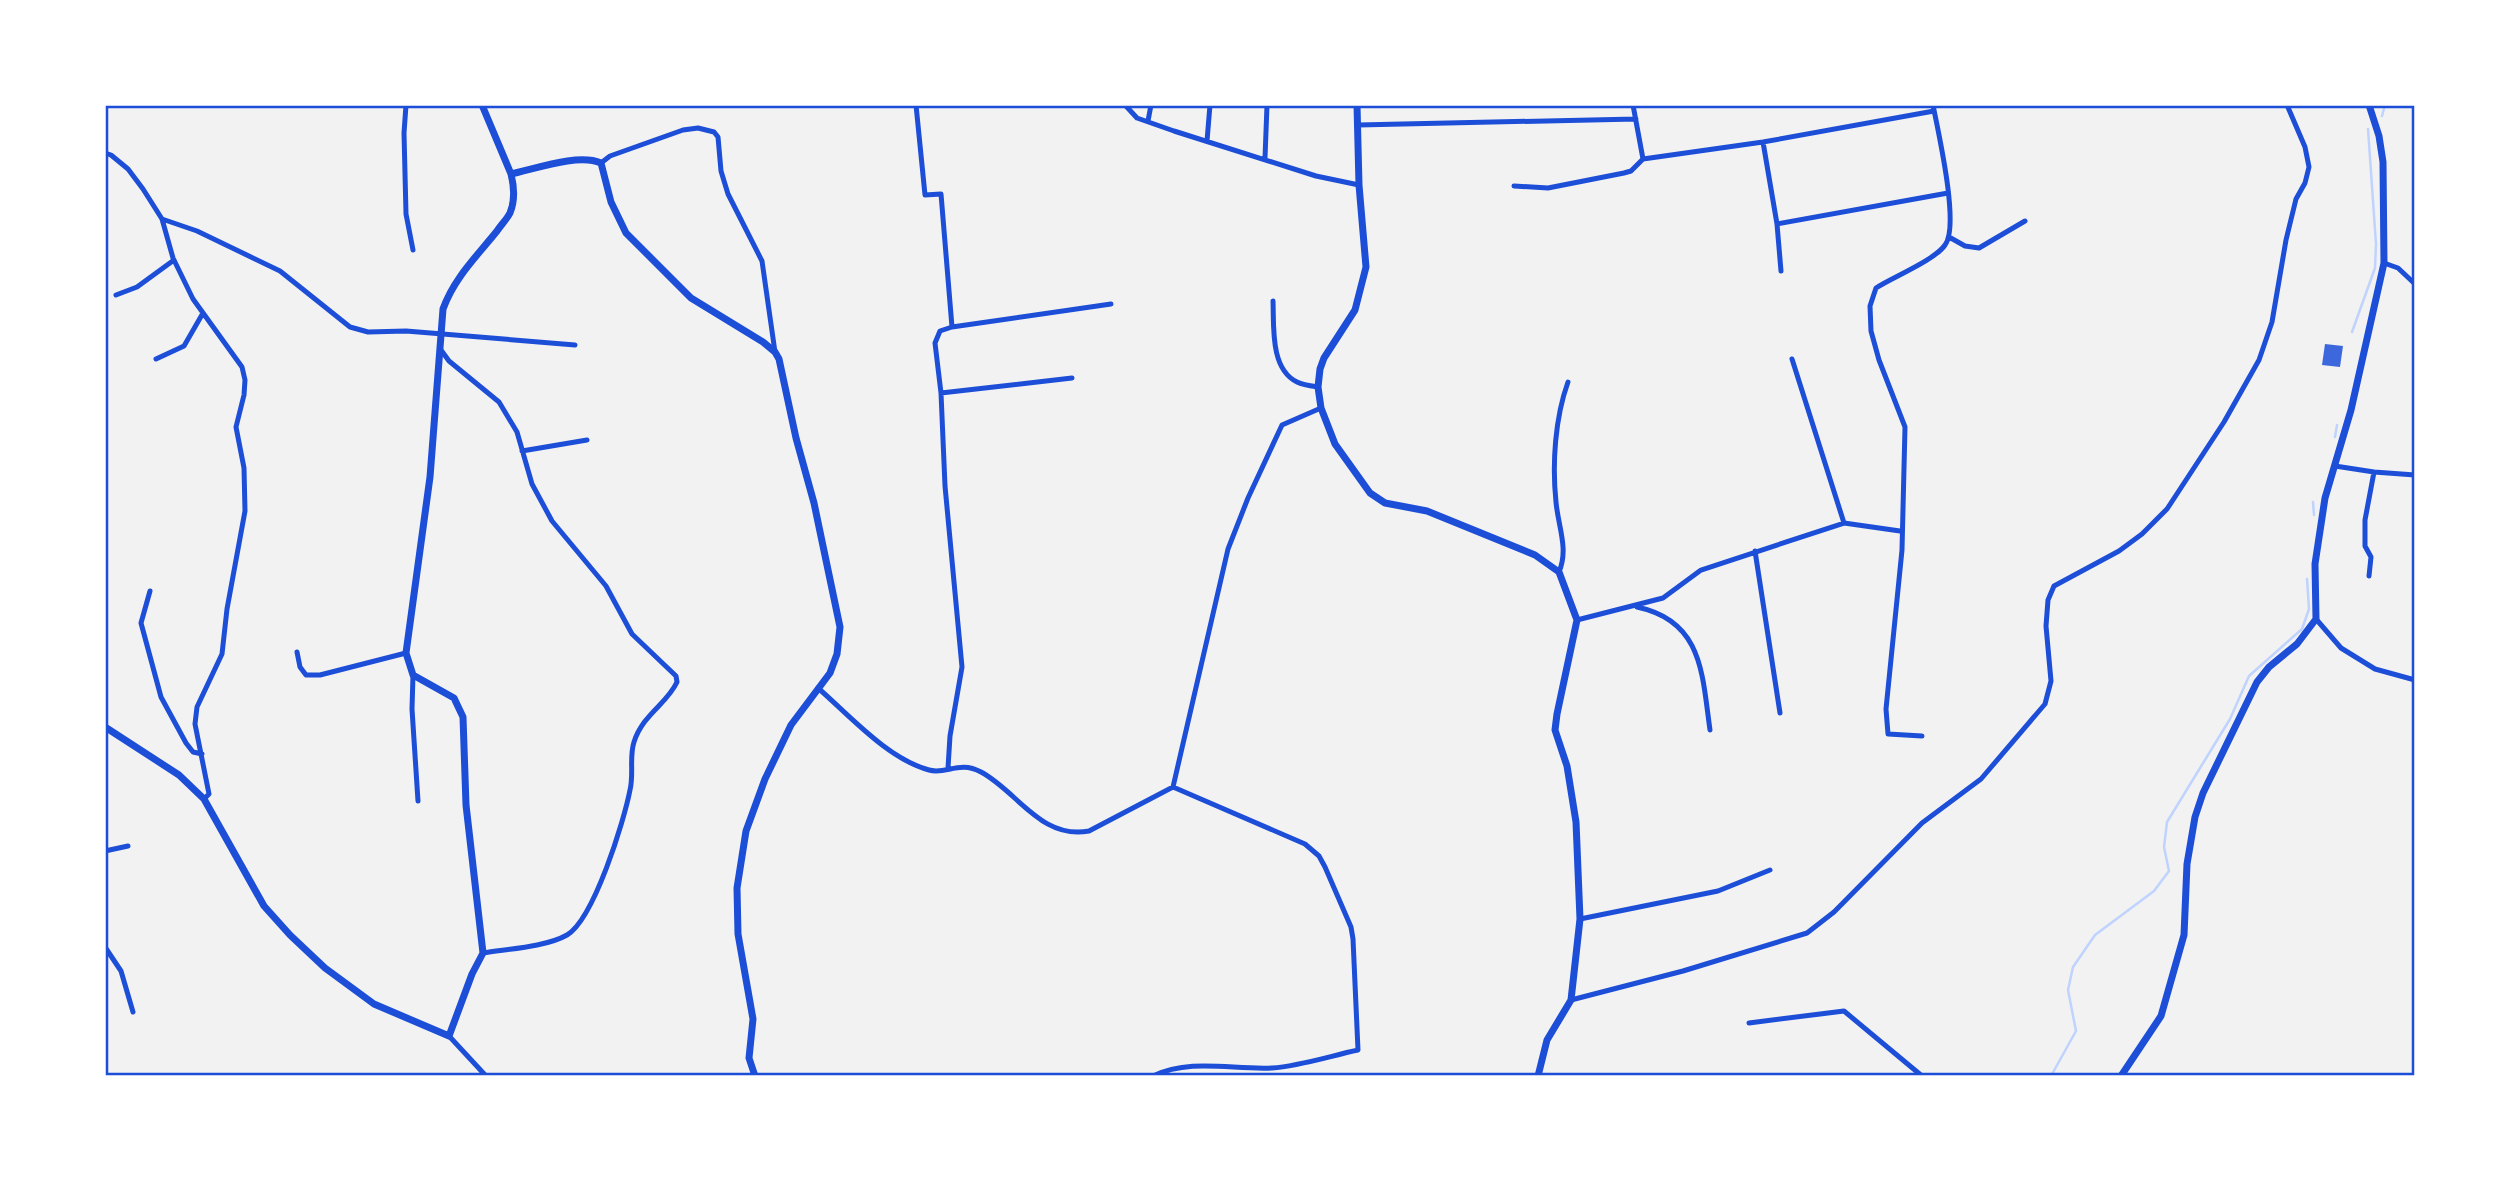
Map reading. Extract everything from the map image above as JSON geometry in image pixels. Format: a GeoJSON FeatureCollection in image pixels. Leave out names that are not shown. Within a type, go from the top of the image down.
{"type":"FeatureCollection","features":[{"type":"Feature","properties":{"kind":"street"},"geometry":{"type":"LineString","coordinates":[[406,105],[406,214],[413,250]]}},
{"type":"Feature","properties":{"kind":"street"},"geometry":{"type":"LineString","coordinates":[[418,802],[412,709],[413,675],[406,653],[430,477],[443,309],[450,291],[510,213],[514,186],[482,105]]}},
{"type":"Feature","properties":{"kind":"street"},"geometry":{"type":"LineString","coordinates":[[916,105],[925,195],[941,194],[952,327]]}},
{"type":"Feature","properties":{"kind":"street"},"geometry":{"type":"LineString","coordinates":[[1125,105],[1138,118],[1316,176],[1359,185]]}},
{"type":"Feature","properties":{"kind":"street"},"geometry":{"type":"LineString","coordinates":[[1148,121],[1151,105]]}},
{"type":"Feature","properties":{"kind":"street"},"geometry":{"type":"LineString","coordinates":[[1207,141],[1210,105]]}},
{"type":"Feature","properties":{"kind":"street"},"geometry":{"type":"LineString","coordinates":[[1265,158],[1267,105]]}},
{"type":"Feature","properties":{"kind":"street"},"geometry":{"type":"LineString","coordinates":[[1357,105],[1364,275],[1355,310],[1324,358],[1318,387],[1321,408],[1335,444],[1370,493],[1385,503],[1427,511],[1535,555],[1559,572],[1577,620],[1556,714],[1555,730],[1567,766],[1576,822],[1580,919],[1570,1000],[1546,1040],[1538,1076]]}},
{"type":"Feature","properties":{"kind":"street"},"geometry":{"type":"LineString","coordinates":[[1514,186],[1548,188],[1624,173],[1639,166],[1643,159],[1633,105]]}},
{"type":"Feature","properties":{"kind":"street"},"geometry":{"type":"LineString","coordinates":[[1570,1000],[1683,971],[1807,933],[1844,903],[1922,823],[1981,779],[2000,760],[2045,704],[2051,681],[2046,626],[2048,600],[2054,586],[2119,551],[2143,534],[2167,509],[2224,422],[2259,360],[2272,322],[2296,199],[2305,183],[2309,167],[2305,147],[2287,105]]}},
{"type":"Feature","properties":{"kind":"street"},"geometry":{"type":"LineString","coordinates":[[2121,1076],[2161,1016],[2184,935],[2189,851],[2203,793],[2257,682],[2269,667],[2297,644],[2316,619],[2315,564],[2319,528],[2351,410],[2384,263],[2383,162],[2379,136],[2369,105]]}},
{"type":"Feature","properties":{"kind":"street"},"geometry":{"type":"LineString","coordinates":[[1643,159],[1763,142],[1934,108],[1951,214],[1949,237],[1945,246],[1930,257],[1876,288],[1870,306],[1871,331],[1905,427],[1900,531],[1902,550],[1886,709],[1888,734],[1922,736]]}},
{"type":"Feature","properties":{"kind":"street"},"geometry":{"type":"LineString","coordinates":[[1358,125],[1636,119]]}},
{"type":"Feature","properties":{"kind":"street"},"geometry":{"type":"LineString","coordinates":[[601,163],[610,156],[683,130],[698,128],[713,132],[718,137],[721,171],[729,194],[762,261],[775,352],[814,503],[840,627],[837,654],[830,673],[791,725],[765,779],[746,831],[737,888],[738,934],[753,1019],[749,1058],[755,1076]]}},
{"type":"Feature","properties":{"kind":"street"},"geometry":{"type":"LineString","coordinates":[[1763,142],[1777,224],[1781,271]]}},
{"type":"Feature","properties":{"kind":"street"},"geometry":{"type":"LineString","coordinates":[[105,153],[128,169],[162,219],[174,260],[193,299],[242,368],[245,380],[236,428],[244,468],[245,511],[227,609],[222,654],[197,707],[195,724],[209,794],[204,799]]}},
{"type":"Feature","properties":{"kind":"street"},"geometry":{"type":"LineString","coordinates":[[511,174],[570,161],[593,159],[601,163],[611,202],[625,233],[691,298],[751,334],[775,352]]}},
{"type":"Feature","properties":{"kind":"street"},"geometry":{"type":"LineString","coordinates":[[1777,224],[1948,193]]}},
{"type":"Feature","properties":{"kind":"street"},"geometry":{"type":"LineString","coordinates":[[162,219],[197,232],[280,271],[355,330],[406,331],[575,345]]}},
{"type":"Feature","properties":{"kind":"street"},"geometry":{"type":"LineString","coordinates":[[1949,237],[1965,246],[1979,248],[2025,221]]}},
{"type":"Feature","properties":{"kind":"street"},"geometry":{"type":"LineString","coordinates":[[116,295],[138,287],[174,260]]}},
{"type":"Feature","properties":{"kind":"street"},"geometry":{"type":"LineString","coordinates":[[2384,263],[2398,268],[2415,284]]}},
{"type":"Feature","properties":{"kind":"street"},"geometry":{"type":"LineString","coordinates":[[1273,301],[1277,360],[1298,383],[1318,387]]}},
{"type":"Feature","properties":{"kind":"street"},"geometry":{"type":"LineString","coordinates":[[948,768],[950,736],[962,667],[945,486],[936,339],[940,331],[952,327],[1111,304]]}},
{"type":"Feature","properties":{"kind":"street"},"geometry":{"type":"LineString","coordinates":[[156,359],[184,346],[203,313]]}},
{"type":"Feature","properties":{"kind":"street"},"geometry":{"type":"LineString","coordinates":[[441,350],[449,361],[499,402],[517,432],[532,484],[552,521],[606,586],[632,635],[676,677],[677,682],[652,711],[637,734],[632,753],[630,790],[622,817],[598,888],[577,926],[560,938],[483,953]]}},
{"type":"Feature","properties":{"kind":"street"},"geometry":{"type":"LineString","coordinates":[[1791,359],[1844,523]]}},
{"type":"Feature","properties":{"kind":"street"},"geometry":{"type":"LineString","coordinates":[[941,393],[1072,378]]}},
{"type":"Feature","properties":{"kind":"street"},"geometry":{"type":"LineString","coordinates":[[1559,572],[1564,551],[1556,502],[1555,450],[1567,382]]}},
{"type":"Feature","properties":{"kind":"street"},"geometry":{"type":"LineString","coordinates":[[1173,787],[1216,595],[1236,526],[1282,425],[1321,408]]}},
{"type":"Feature","properties":{"kind":"street"},"geometry":{"type":"LineString","coordinates":[[522,451],[587,440]]}},
{"type":"Feature","properties":{"kind":"street"},"geometry":{"type":"LineString","coordinates":[[2335,466],[2415,475]]}},
{"type":"Feature","properties":{"kind":"street"},"geometry":{"type":"LineString","coordinates":[[2370,576],[2371,557],[2365,546],[2365,520],[2374,472]]}},
{"type":"Feature","properties":{"kind":"street"},"geometry":{"type":"LineString","coordinates":[[1577,620],[1663,598],[1701,570],[1844,523],[1900,531]]}},
{"type":"Feature","properties":{"kind":"street"},"geometry":{"type":"LineString","coordinates":[[1755,551],[1780,713]]}},
{"type":"Feature","properties":{"kind":"street"},"geometry":{"type":"LineString","coordinates":[[150,591],[141,623],[161,697],[186,743],[193,752],[202,754]]}},
{"type":"Feature","properties":{"kind":"street"},"geometry":{"type":"LineString","coordinates":[[1632,606],[1654,611],[1678,625],[1693,645],[1700,661],[1710,730]]}},
{"type":"Feature","properties":{"kind":"street"},"geometry":{"type":"LineString","coordinates":[[2316,619],[2341,649],[2375,669],[2415,680]]}},
{"type":"Feature","properties":{"kind":"street"},"geometry":{"type":"LineString","coordinates":[[297,652],[300,667],[306,675],[406,653]]}},
{"type":"Feature","properties":{"kind":"street"},"geometry":{"type":"LineString","coordinates":[[413,675],[454,698],[463,717],[466,805],[483,953],[472,974],[449,1036]]}},
{"type":"Feature","properties":{"kind":"street"},"geometry":{"type":"LineString","coordinates":[[818,688],[866,731],[906,761],[936,772],[960,766],[978,770],[1048,825],[1076,832],[1096,829],[1118,814],[1173,787],[1305,844],[1319,856],[1351,927],[1355,965],[1357,1050],[1272,1068],[1191,1066],[1171,1069],[1153,1076]]}},
{"type":"Feature","properties":{"kind":"street"},"geometry":{"type":"LineString","coordinates":[[105,727],[179,775],[204,799],[264,906],[290,935],[340,980],[374,1004],[449,1036],[486,1076]]}},
{"type":"Feature","properties":{"kind":"street"},"geometry":{"type":"LineString","coordinates":[[105,851],[128,846]]}},
{"type":"Feature","properties":{"kind":"street"},"geometry":{"type":"LineString","coordinates":[[1580,919],[1718,891],[1770,870]]}},
{"type":"Feature","properties":{"kind":"street"},"geometry":{"type":"LineString","coordinates":[[105,947],[121,971],[133,1012]]}},
{"type":"Feature","properties":{"kind":"street"},"geometry":{"type":"LineString","coordinates":[[1749,1023],[1844,1011],[1923,1076]]}},
{"type":"Feature","properties":{"kind":"building"},"geometry":{"type":"Polygon","coordinates":[[[2325,344],[2343,346],[2340,367],[2322,365],[2325,344]]]}},
{"type":"Feature","properties":{"kind":"waterway"},"geometry":{"type":"LineString","coordinates":[[2382,116],[2385,105]]}},
{"type":"Feature","properties":{"kind":"waterway"},"geometry":{"type":"LineString","coordinates":[[2352,332],[2375,268],[2376,244],[2368,129]]}},
{"type":"Feature","properties":{"kind":"waterway"},"geometry":{"type":"LineString","coordinates":[[2335,437],[2337,425]]}},
{"type":"Feature","properties":{"kind":"waterway"},"geometry":{"type":"LineString","coordinates":[[2313,502],[2314,515]]}},
{"type":"Feature","properties":{"kind":"waterway"},"geometry":{"type":"LineString","coordinates":[[2051,1076],[2076,1031],[2068,990],[2073,967],[2095,935],[2154,891],[2169,871],[2164,847],[2167,822],[2230,719],[2249,676],[2302,629],[2309,609],[2307,579]]}}]}
